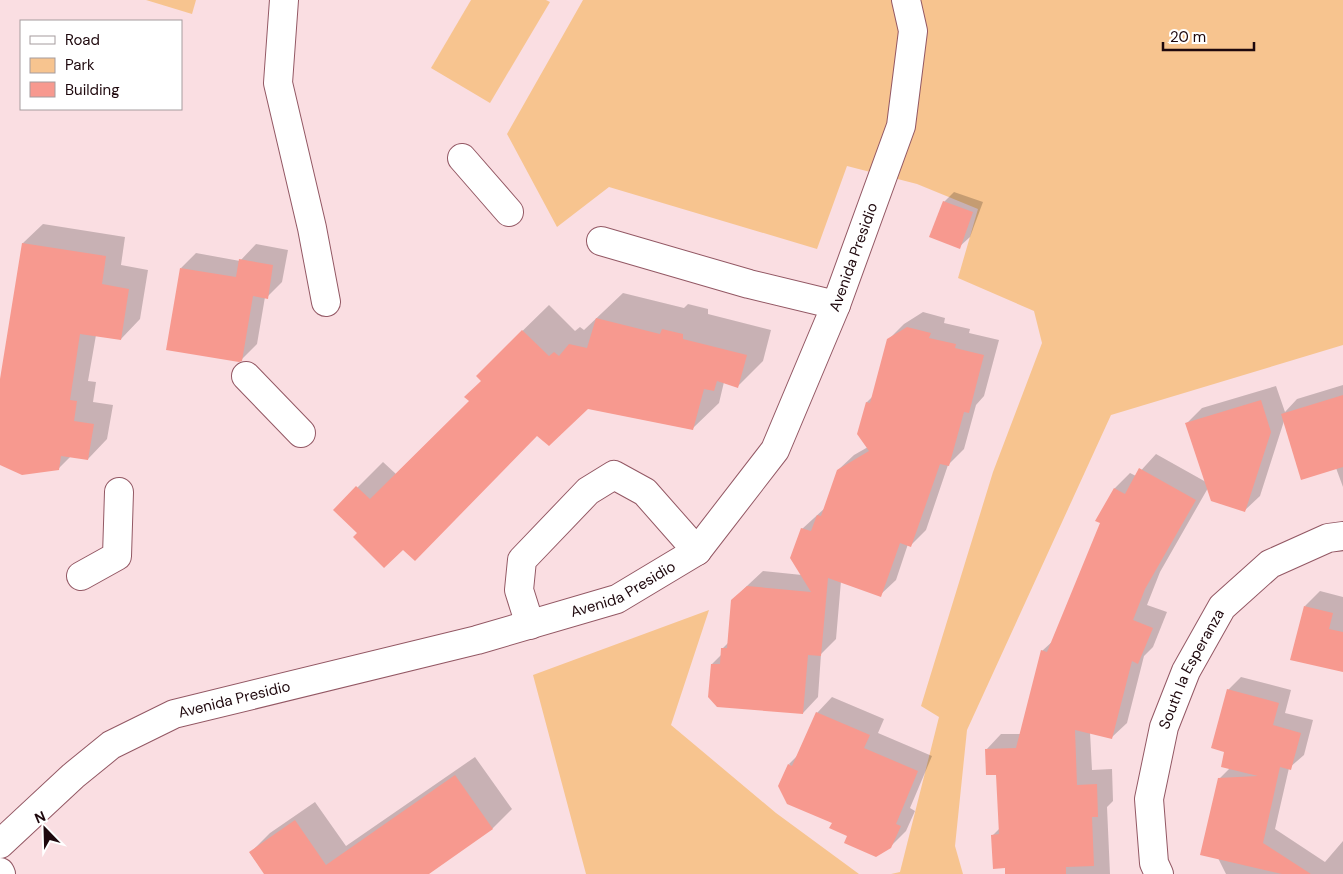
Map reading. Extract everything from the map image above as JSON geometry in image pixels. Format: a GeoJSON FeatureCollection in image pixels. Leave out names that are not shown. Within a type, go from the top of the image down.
{"type":"FeatureCollection","features":[{"type":"Feature","properties":{"kind":"street"},"geometry":{"type":"LineString","coordinates":[[284,0],[278,83],[312,228],[326,302]]}},
{"type":"Feature","properties":{"kind":"street","name":"Avenida Presidio"},"geometry":{"type":"LineString","coordinates":[[0,844],[27,822],[74,776],[111,745],[174,714],[530,626],[616,599],[697,551],[776,450],[836,306],[902,126],[913,31],[906,0]]}},
{"type":"Feature","properties":{"kind":"street"},"geometry":{"type":"LineString","coordinates":[[462,158],[509,212]]}},
{"type":"Feature","properties":{"kind":"street"},"geometry":{"type":"LineString","coordinates":[[601,241],[749,284],[836,306]]}},
{"type":"Feature","properties":{"kind":"street"},"geometry":{"type":"LineString","coordinates":[[246,376],[301,433]]}},
{"type":"Feature","properties":{"kind":"street"},"geometry":{"type":"LineString","coordinates":[[530,626],[519,590],[522,560],[588,491],[614,475],[645,492],[697,551]]}},
{"type":"Feature","properties":{"kind":"street"},"geometry":{"type":"LineString","coordinates":[[81,576],[117,556],[119,492]]}},
{"type":"Feature","properties":{"kind":"street","name":"South la Esperanza"},"geometry":{"type":"LineString","coordinates":[[1159,874],[1154,863],[1149,799],[1164,727],[1186,671],[1222,606],[1270,564],[1328,538],[1343,536]]}},
{"type":"Feature","properties":{"kind":"green space"},"geometry":{"type":"Polygon","coordinates":[[[146,0],[196,0],[192,14],[146,0]]]}},
{"type":"Feature","properties":{"kind":"green space"},"geometry":{"type":"Polygon","coordinates":[[[471,0],[546,0],[550,2],[490,103],[431,68],[471,0]]]}},
{"type":"Feature","properties":{"kind":"green space"},"geometry":{"type":"Polygon","coordinates":[[[583,0],[1343,0],[1343,345],[1111,415],[967,730],[955,846],[963,874],[891,874],[900,872],[939,717],[921,706],[993,472],[1042,343],[1034,311],[958,278],[978,209],[917,184],[847,166],[817,249],[609,187],[557,227],[507,134],[583,0]]]}},
{"type":"Feature","properties":{"kind":"green space"},"geometry":{"type":"Polygon","coordinates":[[[709,610],[671,725],[776,813],[859,874],[586,874],[533,675],[709,610]]]}},
{"type":"Feature","properties":{"kind":"building"},"geometry":{"type":"Polygon","coordinates":[[[943,201],[973,212],[960,249],[929,237],[943,201]]]}},
{"type":"Feature","properties":{"kind":"building"},"geometry":{"type":"Polygon","coordinates":[[[22,243],[106,256],[102,284],[129,289],[121,340],[80,334],[70,400],[77,401],[74,421],[94,424],[88,460],[61,456],[59,470],[22,475],[0,465],[0,379],[22,243]]]}},
{"type":"Feature","properties":{"kind":"building"},"geometry":{"type":"Polygon","coordinates":[[[239,259],[273,265],[268,299],[253,296],[242,361],[166,350],[180,268],[236,277],[239,259]]]}},
{"type":"Feature","properties":{"kind":"building"},"geometry":{"type":"Polygon","coordinates":[[[596,318],[660,334],[662,329],[683,334],[683,339],[747,355],[738,388],[717,381],[714,391],[704,389],[693,430],[588,409],[549,446],[537,436],[415,561],[403,550],[384,568],[353,537],[357,533],[333,510],[356,486],[370,499],[469,401],[464,397],[481,381],[476,376],[522,330],[549,356],[554,352],[559,356],[569,344],[587,348],[596,318]]]}},
{"type":"Feature","properties":{"kind":"building"},"geometry":{"type":"Polygon","coordinates":[[[907,327],[931,333],[929,338],[956,344],[955,348],[984,355],[969,413],[964,412],[949,466],[940,464],[911,547],[900,543],[881,597],[828,578],[821,656],[808,655],[803,714],[717,707],[708,697],[711,664],[720,664],[721,648],[727,648],[731,600],[747,586],[811,592],[790,558],[801,528],[811,531],[817,515],[821,516],[837,470],[869,451],[857,434],[866,402],[870,403],[887,339],[907,327]]]}},
{"type":"Feature","properties":{"kind":"building"},"geometry":{"type":"Polygon","coordinates":[[[1343,395],[1343,467],[1301,480],[1281,414],[1343,395]]]}},
{"type":"Feature","properties":{"kind":"building"},"geometry":{"type":"Polygon","coordinates":[[[1261,400],[1271,432],[1245,512],[1211,501],[1185,423],[1261,400]]]}},
{"type":"Feature","properties":{"kind":"building"},"geometry":{"type":"Polygon","coordinates":[[[1139,468],[1196,500],[1145,589],[1133,620],[1153,628],[1138,664],[1132,661],[1112,739],[1075,730],[1077,785],[1097,784],[1098,817],[1092,817],[1094,866],[1066,867],[1066,874],[1005,874],[1005,868],[993,869],[991,835],[999,834],[996,775],[986,775],[985,749],[1016,748],[1041,650],[1047,652],[1100,523],[1095,521],[1114,488],[1125,494],[1139,468]]]}},
{"type":"Feature","properties":{"kind":"building"},"geometry":{"type":"Polygon","coordinates":[[[1304,606],[1333,613],[1329,629],[1343,632],[1343,672],[1290,660],[1304,606]]]}},
{"type":"Feature","properties":{"kind":"building"},"geometry":{"type":"Polygon","coordinates":[[[1227,689],[1279,703],[1273,725],[1301,733],[1291,770],[1280,767],[1263,843],[1311,874],[1282,874],[1200,855],[1218,778],[1258,776],[1221,767],[1224,752],[1211,748],[1227,689]]]}},
{"type":"Feature","properties":{"kind":"building"},"geometry":{"type":"Polygon","coordinates":[[[816,712],[870,735],[864,748],[918,771],[896,824],[901,826],[891,848],[876,857],[844,843],[847,836],[829,828],[832,823],[787,804],[778,786],[788,764],[792,766],[816,712]]]}},
{"type":"Feature","properties":{"kind":"building"},"geometry":{"type":"Polygon","coordinates":[[[455,775],[493,829],[429,874],[264,874],[249,852],[295,820],[326,865],[455,775]]]}}]}
